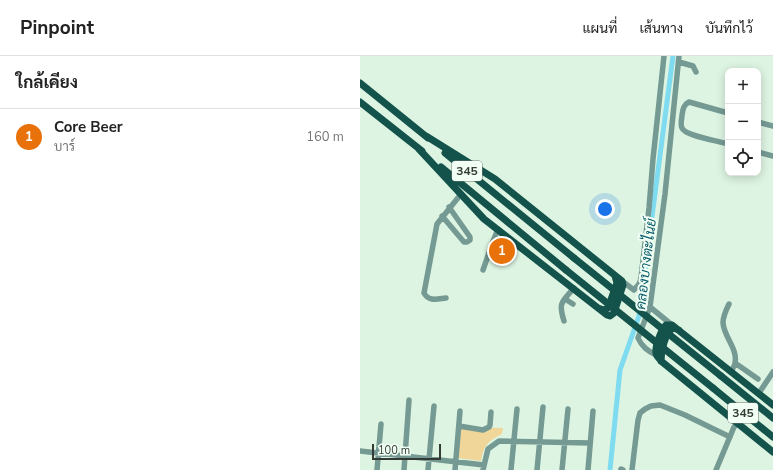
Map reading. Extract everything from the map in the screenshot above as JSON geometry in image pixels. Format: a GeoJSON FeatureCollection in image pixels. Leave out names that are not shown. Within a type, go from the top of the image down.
{"type":"FeatureCollection","features":[{"type":"Feature","properties":{"kind":"main road","name":"345"},"geometry":{"type":"LineString","coordinates":[[360,83],[773,418]]}},
{"type":"Feature","properties":{"kind":"main road","name":"345"},"geometry":{"type":"LineString","coordinates":[[360,102],[773,437]]}},
{"type":"Feature","properties":{"kind":"main road"},"geometry":{"type":"LineString","coordinates":[[418,148],[484,219],[574,288],[597,308],[610,316],[614,313],[623,285],[622,281],[495,179],[426,136]]}},
{"type":"Feature","properties":{"kind":"main road"},"geometry":{"type":"LineString","coordinates":[[499,196],[493,190],[493,185],[497,183],[505,188]]}},
{"type":"Feature","properties":{"kind":"main road"},"geometry":{"type":"LineString","coordinates":[[497,228],[489,220],[489,216],[494,213],[501,217]]}},
{"type":"Feature","properties":{"kind":"main road"},"geometry":{"type":"LineString","coordinates":[[597,308],[604,310],[608,308],[617,283],[615,275]]}},
{"type":"Feature","properties":{"kind":"main road"},"geometry":{"type":"LineString","coordinates":[[773,405],[672,325],[666,325],[662,331],[656,350],[656,355],[661,361],[773,450]]}},
{"type":"Feature","properties":{"kind":"main road"},"geometry":{"type":"LineString","coordinates":[[661,361],[661,354],[671,329],[673,328],[680,331]]}},
{"type":"Feature","properties":{"kind":"street"},"geometry":{"type":"LineString","coordinates":[[622,281],[634,290],[639,284],[641,278],[664,56]]}},
{"type":"Feature","properties":{"kind":"street"},"geometry":{"type":"LineString","coordinates":[[656,355],[645,348],[640,343],[638,338],[650,308],[665,194],[679,59],[693,66],[696,72]]}},
{"type":"Feature","properties":{"kind":"street"},"geometry":{"type":"LineString","coordinates":[[725,112],[689,102],[684,107],[681,123],[682,128],[688,133],[725,143]]}},
{"type":"Feature","properties":{"kind":"street"},"geometry":{"type":"LineString","coordinates":[[761,123],[773,126]]}},
{"type":"Feature","properties":{"kind":"street"},"geometry":{"type":"LineString","coordinates":[[761,153],[773,156]]}},
{"type":"Feature","properties":{"kind":"street"},"geometry":{"type":"LineString","coordinates":[[446,298],[432,300],[424,293],[437,224],[449,207],[461,194]]}},
{"type":"Feature","properties":{"kind":"street"},"geometry":{"type":"LineString","coordinates":[[442,216],[464,242],[469,241],[470,237],[449,207]]}},
{"type":"Feature","properties":{"kind":"street"},"geometry":{"type":"LineString","coordinates":[[453,230],[461,223]]}},
{"type":"Feature","properties":{"kind":"street"},"geometry":{"type":"LineString","coordinates":[[483,270],[497,228]]}},
{"type":"Feature","properties":{"kind":"street"},"geometry":{"type":"LineString","coordinates":[[564,321],[560,308],[561,304],[574,288]]}},
{"type":"Feature","properties":{"kind":"street"},"geometry":{"type":"LineString","coordinates":[[565,299],[573,304]]}},
{"type":"Feature","properties":{"kind":"street"},"geometry":{"type":"LineString","coordinates":[[729,304],[724,315],[723,323],[726,335],[733,347],[735,363],[731,372]]}},
{"type":"Feature","properties":{"kind":"street"},"geometry":{"type":"LineString","coordinates":[[650,308],[672,325]]}},
{"type":"Feature","properties":{"kind":"street"},"geometry":{"type":"LineString","coordinates":[[735,363],[758,379]]}},
{"type":"Feature","properties":{"kind":"street"},"geometry":{"type":"LineString","coordinates":[[759,393],[773,372]]}},
{"type":"Feature","properties":{"kind":"street"},"geometry":{"type":"LineString","coordinates":[[404,470],[409,400]]}},
{"type":"Feature","properties":{"kind":"street"},"geometry":{"type":"LineString","coordinates":[[632,470],[640,413],[651,406],[660,405],[685,414],[730,437]]}},
{"type":"Feature","properties":{"kind":"street"},"geometry":{"type":"LineString","coordinates":[[428,470],[434,406]]}},
{"type":"Feature","properties":{"kind":"street"},"geometry":{"type":"LineString","coordinates":[[537,470],[543,407]]}},
{"type":"Feature","properties":{"kind":"street"},"geometry":{"type":"LineString","coordinates":[[511,470],[517,409]]}},
{"type":"Feature","properties":{"kind":"street"},"geometry":{"type":"LineString","coordinates":[[562,470],[568,409]]}},
{"type":"Feature","properties":{"kind":"street"},"geometry":{"type":"LineString","coordinates":[[588,470],[593,410]]}},
{"type":"Feature","properties":{"kind":"street"},"geometry":{"type":"LineString","coordinates":[[455,470],[460,411]]}},
{"type":"Feature","properties":{"kind":"street"},"geometry":{"type":"LineString","coordinates":[[459,426],[480,430],[486,429],[490,425],[490,412]]}},
{"type":"Feature","properties":{"kind":"street"},"geometry":{"type":"LineString","coordinates":[[716,470],[734,427],[738,423]]}},
{"type":"Feature","properties":{"kind":"street"},"geometry":{"type":"LineString","coordinates":[[378,470],[381,424]]}},
{"type":"Feature","properties":{"kind":"street"},"geometry":{"type":"LineString","coordinates":[[360,451],[455,461],[483,467],[488,449],[499,440],[590,442]]}},
{"type":"Feature","properties":{"kind":"shaded area"},"geometry":{"type":"Polygon","coordinates":[[[460,427],[503,428],[502,434],[490,441],[485,447],[481,461],[457,458],[460,427]]]}},
{"type":"Feature","properties":{"kind":"waterway","name":"คลองบางตะไนย์"},"geometry":{"type":"LineString","coordinates":[[610,470],[620,370],[639,316],[673,56]]}},
{"type":"Feature","properties":{"kind":"place","name":"Core Beer"},"geometry":{"type":"Point","coordinates":[502,251]}}]}
